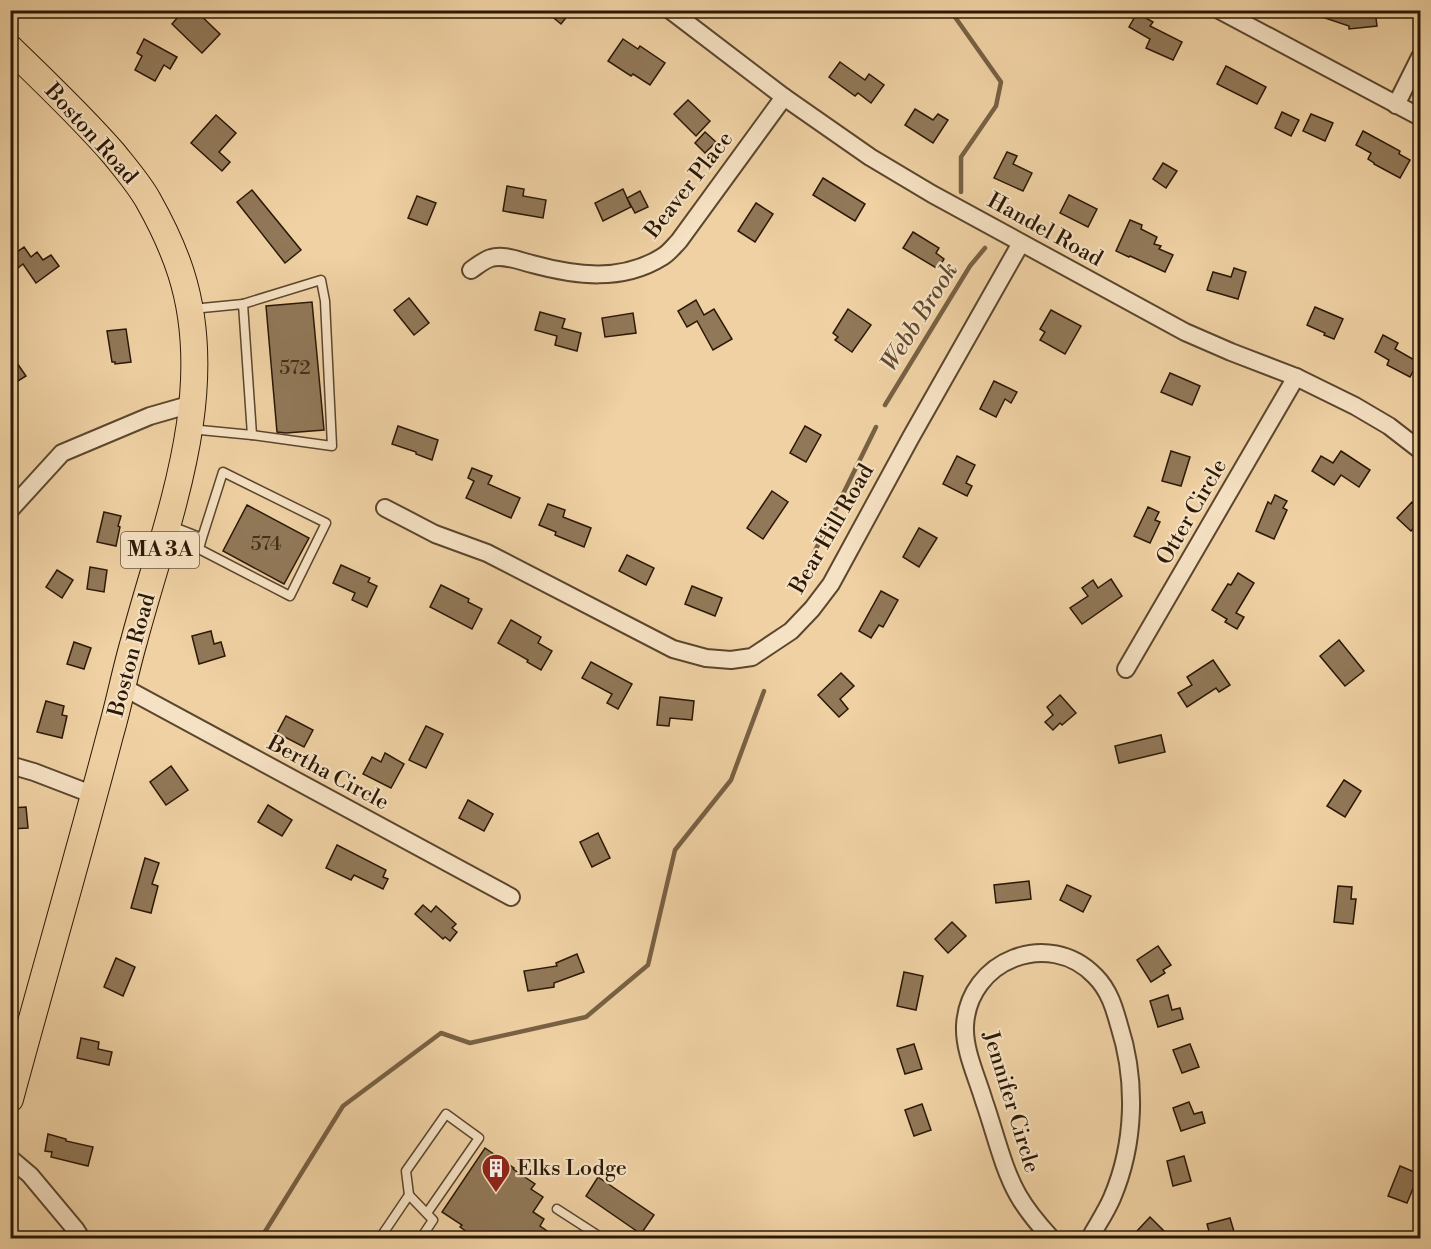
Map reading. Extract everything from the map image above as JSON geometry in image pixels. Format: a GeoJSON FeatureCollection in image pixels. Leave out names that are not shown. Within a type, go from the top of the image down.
{"type":"FeatureCollection","features":[{"type":"Feature","properties":{"kind":"main road","name":"Boston Road"},"geometry":{"type":"LineString","coordinates":[[10,48],[90,126],[147,198],[168,238],[182,273],[194,337],[195,382],[179,483],[10,1099]]}},
{"type":"Feature","properties":{"kind":"street","name":"Handel Road"},"geometry":{"type":"LineString","coordinates":[[670,10],[784,97],[870,157],[932,194],[1185,332],[1296,377],[1355,406],[1389,426],[1420,450]]}},
{"type":"Feature","properties":{"kind":"street"},"geometry":{"type":"LineString","coordinates":[[1219,10],[1420,117]]}},
{"type":"Feature","properties":{"kind":"street"},"geometry":{"type":"LineString","coordinates":[[1396,105],[1420,57]]}},
{"type":"Feature","properties":{"kind":"street","name":"Beaver Place"},"geometry":{"type":"LineString","coordinates":[[471,270],[492,257],[588,275],[622,273],[664,256],[679,241],[784,97]]}},
{"type":"Feature","properties":{"kind":"street","name":"Bear Hill Road"},"geometry":{"type":"LineString","coordinates":[[385,508],[435,534],[487,553],[673,649],[706,658],[731,660],[752,657],[791,631],[831,584],[1021,243]]}},
{"type":"Feature","properties":{"kind":"street","name":"Otter Circle"},"geometry":{"type":"LineString","coordinates":[[1126,669],[1296,377]]}},
{"type":"Feature","properties":{"kind":"street"},"geometry":{"type":"LineString","coordinates":[[10,510],[62,453],[150,416],[191,416]]}},
{"type":"Feature","properties":{"kind":"street","name":"Bertha Circle"},"geometry":{"type":"LineString","coordinates":[[123,687],[512,897]]}},
{"type":"Feature","properties":{"kind":"street"},"geometry":{"type":"LineString","coordinates":[[10,765],[94,795]]}},
{"type":"Feature","properties":{"kind":"street","name":"Jennifer Circle"},"geometry":{"type":"LineString","coordinates":[[1051,1239],[1017,1194],[1010,1178],[968,1052],[965,1028],[969,1004],[980,983],[988,974],[1018,956],[1042,953],[1053,954],[1076,962],[1086,968],[1102,984],[1113,1005],[1128,1059],[1132,1088],[1131,1116],[1123,1163],[1111,1200],[1090,1239]]}},
{"type":"Feature","properties":{"kind":"street"},"geometry":{"type":"LineString","coordinates":[[10,1158],[30,1175],[81,1239]]}},
{"type":"Feature","properties":{"kind":"lane"},"geometry":{"type":"LineString","coordinates":[[190,309],[243,304],[321,280],[325,301],[332,446],[252,435],[191,416]]}},
{"type":"Feature","properties":{"kind":"lane"},"geometry":{"type":"LineString","coordinates":[[243,304],[252,435]]}},
{"type":"Feature","properties":{"kind":"lane"},"geometry":{"type":"LineString","coordinates":[[223,472],[326,523],[290,596],[200,549],[202,538],[223,472]]}},
{"type":"Feature","properties":{"kind":"lane"},"geometry":{"type":"LineString","coordinates":[[167,525],[202,538]]}},
{"type":"Feature","properties":{"kind":"lane"},"geometry":{"type":"LineString","coordinates":[[420,1239],[433,1220],[409,1195],[406,1171],[446,1114],[479,1138],[427,1213]]}},
{"type":"Feature","properties":{"kind":"lane"},"geometry":{"type":"LineString","coordinates":[[380,1239],[409,1195]]}},
{"type":"Feature","properties":{"kind":"lane"},"geometry":{"type":"LineString","coordinates":[[557,1209],[602,1239]]}},
{"type":"Feature","properties":{"kind":"lane"},"geometry":{"type":"LineString","coordinates":[[10,1231],[13,1232],[11,1239]]}},
{"type":"Feature","properties":{"kind":"building"},"geometry":{"type":"Polygon","coordinates":[[[184,10],[195,10],[220,34],[202,53],[172,24],[184,10]]]}},
{"type":"Feature","properties":{"kind":"building"},"geometry":{"type":"Polygon","coordinates":[[[544,10],[572,10],[561,24],[544,10]]]}},
{"type":"Feature","properties":{"kind":"building"},"geometry":{"type":"Polygon","coordinates":[[[1310,10],[1375,10],[1377,26],[1349,29],[1349,26],[1310,13],[1310,10]]]}},
{"type":"Feature","properties":{"kind":"building"},"geometry":{"type":"Polygon","coordinates":[[[1137,13],[1153,22],[1150,26],[1182,42],[1173,60],[1146,48],[1150,39],[1129,27],[1137,13]]]}},
{"type":"Feature","properties":{"kind":"building"},"geometry":{"type":"Polygon","coordinates":[[[144,39],[177,57],[170,69],[164,65],[155,81],[135,70],[142,56],[137,53],[144,39]]]}},
{"type":"Feature","properties":{"kind":"building"},"geometry":{"type":"Polygon","coordinates":[[[623,39],[638,49],[640,46],[665,63],[650,85],[608,61],[623,39]]]}},
{"type":"Feature","properties":{"kind":"building"},"geometry":{"type":"Polygon","coordinates":[[[840,62],[865,80],[869,74],[884,85],[871,103],[858,93],[855,96],[829,77],[840,62]]]}},
{"type":"Feature","properties":{"kind":"building"},"geometry":{"type":"Polygon","coordinates":[[[1226,66],[1266,87],[1257,104],[1217,84],[1226,66]]]}},
{"type":"Feature","properties":{"kind":"building"},"geometry":{"type":"Polygon","coordinates":[[[688,100],[710,121],[696,136],[674,114],[688,100]]]}},
{"type":"Feature","properties":{"kind":"building"},"geometry":{"type":"Polygon","coordinates":[[[915,109],[933,120],[938,114],[948,120],[933,143],[905,125],[915,109]]]}},
{"type":"Feature","properties":{"kind":"building"},"geometry":{"type":"Polygon","coordinates":[[[1282,112],[1299,120],[1291,136],[1275,128],[1282,112]]]}},
{"type":"Feature","properties":{"kind":"building"},"geometry":{"type":"Polygon","coordinates":[[[1311,114],[1333,123],[1325,141],[1303,131],[1311,114]]]}},
{"type":"Feature","properties":{"kind":"building"},"geometry":{"type":"Polygon","coordinates":[[[216,115],[236,133],[219,152],[230,162],[222,171],[191,143],[216,115]]]}},
{"type":"Feature","properties":{"kind":"building"},"geometry":{"type":"Polygon","coordinates":[[[1363,131],[1400,151],[1399,154],[1410,160],[1400,178],[1374,164],[1368,159],[1371,153],[1356,145],[1363,131]]]}},
{"type":"Feature","properties":{"kind":"building"},"geometry":{"type":"Polygon","coordinates":[[[705,132],[716,142],[705,153],[695,143],[705,132]]]}},
{"type":"Feature","properties":{"kind":"building"},"geometry":{"type":"Polygon","coordinates":[[[1007,152],[1017,156],[1013,164],[1032,173],[1023,191],[994,178],[1007,152]]]}},
{"type":"Feature","properties":{"kind":"building"},"geometry":{"type":"Polygon","coordinates":[[[1163,163],[1177,171],[1166,188],[1153,179],[1163,163]]]}},
{"type":"Feature","properties":{"kind":"building"},"geometry":{"type":"Polygon","coordinates":[[[823,178],[865,204],[855,221],[813,195],[823,178]]]}},
{"type":"Feature","properties":{"kind":"building"},"geometry":{"type":"Polygon","coordinates":[[[507,186],[524,189],[523,196],[546,200],[543,218],[503,211],[507,186]]]}},
{"type":"Feature","properties":{"kind":"building"},"geometry":{"type":"Polygon","coordinates":[[[623,189],[631,207],[603,221],[595,203],[623,189]]]}},
{"type":"Feature","properties":{"kind":"building"},"geometry":{"type":"Polygon","coordinates":[[[252,190],[301,250],[285,263],[237,202],[252,190]]]}},
{"type":"Feature","properties":{"kind":"building"},"geometry":{"type":"Polygon","coordinates":[[[640,191],[648,207],[635,213],[627,198],[640,191]]]}},
{"type":"Feature","properties":{"kind":"building"},"geometry":{"type":"Polygon","coordinates":[[[1069,195],[1097,209],[1088,227],[1060,213],[1069,195]]]}},
{"type":"Feature","properties":{"kind":"building"},"geometry":{"type":"Polygon","coordinates":[[[417,196],[436,203],[427,225],[408,218],[417,196]]]}},
{"type":"Feature","properties":{"kind":"building"},"geometry":{"type":"Polygon","coordinates":[[[756,203],[773,214],[755,242],[738,231],[756,203]]]}},
{"type":"Feature","properties":{"kind":"building"},"geometry":{"type":"Polygon","coordinates":[[[1130,220],[1142,225],[1141,229],[1157,237],[1154,244],[1161,246],[1159,249],[1173,255],[1165,272],[1116,251],[1130,220]]]}},
{"type":"Feature","properties":{"kind":"building"},"geometry":{"type":"Polygon","coordinates":[[[913,232],[939,248],[936,253],[944,259],[938,269],[903,248],[913,232]]]}},
{"type":"Feature","properties":{"kind":"building"},"geometry":{"type":"Polygon","coordinates":[[[24,247],[31,257],[37,252],[43,260],[51,255],[59,266],[36,283],[23,264],[18,268],[10,257],[24,247]]]}},
{"type":"Feature","properties":{"kind":"building"},"geometry":{"type":"Polygon","coordinates":[[[1234,268],[1246,272],[1238,299],[1207,290],[1213,272],[1231,277],[1234,268]]]}},
{"type":"Feature","properties":{"kind":"building"},"geometry":{"type":"Polygon","coordinates":[[[409,298],[429,323],[414,335],[394,310],[409,298]]]}},
{"type":"Feature","properties":{"kind":"building"},"geometry":{"type":"Polygon","coordinates":[[[696,300],[704,315],[714,309],[732,339],[713,350],[697,321],[687,327],[678,311],[696,300]]]}},
{"type":"Feature","properties":{"kind":"building"},"geometry":{"type":"Polygon","coordinates":[[[312,302],[324,430],[277,432],[266,306],[312,302]]]}},
{"type":"Feature","properties":{"kind":"building"},"geometry":{"type":"Polygon","coordinates":[[[1315,307],[1343,319],[1334,339],[1307,325],[1315,307]]]}},
{"type":"Feature","properties":{"kind":"building"},"geometry":{"type":"Polygon","coordinates":[[[848,309],[871,325],[852,352],[835,340],[838,337],[833,333],[848,309]]]}},
{"type":"Feature","properties":{"kind":"building"},"geometry":{"type":"Polygon","coordinates":[[[1051,310],[1081,326],[1065,354],[1040,340],[1045,332],[1040,329],[1051,310]]]}},
{"type":"Feature","properties":{"kind":"building"},"geometry":{"type":"Polygon","coordinates":[[[540,312],[565,319],[562,328],[581,333],[577,351],[555,345],[557,336],[535,330],[540,312]]]}},
{"type":"Feature","properties":{"kind":"building"},"geometry":{"type":"Polygon","coordinates":[[[633,313],[636,333],[605,337],[602,318],[633,313]]]}},
{"type":"Feature","properties":{"kind":"building"},"geometry":{"type":"Polygon","coordinates":[[[126,329],[131,362],[115,364],[112,362],[107,331],[126,329]]]}},
{"type":"Feature","properties":{"kind":"building"},"geometry":{"type":"Polygon","coordinates":[[[1383,335],[1398,343],[1395,349],[1418,362],[1410,377],[1387,365],[1389,360],[1375,352],[1383,335]]]}},
{"type":"Feature","properties":{"kind":"building"},"geometry":{"type":"Polygon","coordinates":[[[10,353],[26,376],[10,386],[10,353]]]}},
{"type":"Feature","properties":{"kind":"building"},"geometry":{"type":"Polygon","coordinates":[[[1170,373],[1200,386],[1192,405],[1161,392],[1170,373]]]}},
{"type":"Feature","properties":{"kind":"building"},"geometry":{"type":"Polygon","coordinates":[[[994,381],[1017,392],[1011,403],[1005,399],[996,417],[980,409],[994,381]]]}},
{"type":"Feature","properties":{"kind":"building"},"geometry":{"type":"Polygon","coordinates":[[[398,426],[438,440],[432,460],[392,444],[398,426]]]}},
{"type":"Feature","properties":{"kind":"building"},"geometry":{"type":"Polygon","coordinates":[[[805,426],[821,435],[806,462],[790,453],[805,426]]]}},
{"type":"Feature","properties":{"kind":"building"},"geometry":{"type":"Polygon","coordinates":[[[1171,451],[1190,457],[1181,486],[1162,481],[1171,451]]]}},
{"type":"Feature","properties":{"kind":"building"},"geometry":{"type":"Polygon","coordinates":[[[1341,451],[1370,470],[1359,487],[1341,475],[1334,485],[1312,471],[1321,456],[1333,463],[1341,451]]]}},
{"type":"Feature","properties":{"kind":"building"},"geometry":{"type":"Polygon","coordinates":[[[957,456],[975,465],[966,483],[972,486],[967,496],[943,484],[957,456]]]}},
{"type":"Feature","properties":{"kind":"building"},"geometry":{"type":"Polygon","coordinates":[[[472,468],[492,476],[488,484],[520,498],[511,518],[466,498],[474,481],[468,478],[472,468]]]}},
{"type":"Feature","properties":{"kind":"building"},"geometry":{"type":"Polygon","coordinates":[[[772,491],[788,502],[763,539],[747,528],[772,491]]]}},
{"type":"Feature","properties":{"kind":"building"},"geometry":{"type":"Polygon","coordinates":[[[1275,495],[1287,501],[1283,508],[1287,510],[1274,539],[1256,531],[1268,502],[1271,504],[1275,495]]]}},
{"type":"Feature","properties":{"kind":"building"},"geometry":{"type":"Polygon","coordinates":[[[1412,502],[1420,510],[1420,521],[1411,531],[1397,518],[1412,502]]]}},
{"type":"Feature","properties":{"kind":"building"},"geometry":{"type":"Polygon","coordinates":[[[548,504],[565,510],[563,517],[591,528],[584,547],[555,535],[556,532],[539,525],[548,504]]]}},
{"type":"Feature","properties":{"kind":"building"},"geometry":{"type":"Polygon","coordinates":[[[247,505],[309,538],[284,584],[223,551],[247,505]]]}},
{"type":"Feature","properties":{"kind":"building"},"geometry":{"type":"Polygon","coordinates":[[[1148,507],[1159,512],[1155,520],[1160,522],[1150,543],[1134,536],[1148,507]]]}},
{"type":"Feature","properties":{"kind":"building"},"geometry":{"type":"Polygon","coordinates":[[[104,512],[121,516],[116,546],[97,542],[104,512]]]}},
{"type":"Feature","properties":{"kind":"building"},"geometry":{"type":"Polygon","coordinates":[[[919,528],[937,538],[919,567],[903,557],[919,528]]]}},
{"type":"Feature","properties":{"kind":"building"},"geometry":{"type":"Polygon","coordinates":[[[627,555],[654,568],[646,585],[619,571],[627,555]]]}},
{"type":"Feature","properties":{"kind":"building"},"geometry":{"type":"Polygon","coordinates":[[[341,565],[370,578],[368,582],[377,586],[367,607],[352,600],[355,593],[333,583],[341,565]]]}},
{"type":"Feature","properties":{"kind":"building"},"geometry":{"type":"Polygon","coordinates":[[[90,567],[107,570],[104,592],[87,589],[90,567]]]}},
{"type":"Feature","properties":{"kind":"building"},"geometry":{"type":"Polygon","coordinates":[[[57,570],[73,580],[62,598],[46,587],[57,570]]]}},
{"type":"Feature","properties":{"kind":"building"},"geometry":{"type":"Polygon","coordinates":[[[1238,573],[1254,583],[1236,613],[1244,617],[1237,629],[1225,622],[1227,619],[1212,610],[1228,584],[1231,585],[1238,573]]]}},
{"type":"Feature","properties":{"kind":"building"},"geometry":{"type":"Polygon","coordinates":[[[1111,579],[1122,596],[1082,624],[1070,608],[1088,596],[1082,588],[1093,580],[1098,588],[1111,579]]]}},
{"type":"Feature","properties":{"kind":"building"},"geometry":{"type":"Polygon","coordinates":[[[441,585],[469,599],[468,602],[482,609],[472,629],[430,607],[441,585]]]}},
{"type":"Feature","properties":{"kind":"building"},"geometry":{"type":"Polygon","coordinates":[[[692,586],[722,598],[715,616],[685,604],[692,586]]]}},
{"type":"Feature","properties":{"kind":"building"},"geometry":{"type":"Polygon","coordinates":[[[881,591],[898,600],[883,627],[879,625],[871,638],[859,631],[881,591]]]}},
{"type":"Feature","properties":{"kind":"building"},"geometry":{"type":"Polygon","coordinates":[[[511,620],[541,637],[538,643],[552,651],[541,670],[498,643],[511,620]]]}},
{"type":"Feature","properties":{"kind":"building"},"geometry":{"type":"Polygon","coordinates":[[[211,631],[214,644],[221,642],[225,656],[199,664],[192,636],[211,631]]]}},
{"type":"Feature","properties":{"kind":"building"},"geometry":{"type":"Polygon","coordinates":[[[1339,640],[1364,671],[1345,686],[1320,656],[1339,640]]]}},
{"type":"Feature","properties":{"kind":"building"},"geometry":{"type":"Polygon","coordinates":[[[74,642],[91,648],[84,669],[67,664],[74,642]]]}},
{"type":"Feature","properties":{"kind":"building"},"geometry":{"type":"Polygon","coordinates":[[[1213,660],[1230,685],[1219,692],[1216,688],[1187,707],[1178,693],[1192,685],[1187,677],[1213,660]]]}},
{"type":"Feature","properties":{"kind":"building"},"geometry":{"type":"Polygon","coordinates":[[[591,662],[632,684],[618,709],[607,703],[612,694],[582,678],[591,662]]]}},
{"type":"Feature","properties":{"kind":"building"},"geometry":{"type":"Polygon","coordinates":[[[841,673],[854,686],[840,699],[848,709],[839,717],[818,695],[841,673]]]}},
{"type":"Feature","properties":{"kind":"building"},"geometry":{"type":"Polygon","coordinates":[[[1060,695],[1076,713],[1053,730],[1045,722],[1053,715],[1047,707],[1060,695]]]}},
{"type":"Feature","properties":{"kind":"building"},"geometry":{"type":"Polygon","coordinates":[[[660,697],[694,701],[692,720],[670,718],[669,726],[657,725],[660,697]]]}},
{"type":"Feature","properties":{"kind":"building"},"geometry":{"type":"Polygon","coordinates":[[[46,701],[64,706],[62,715],[67,716],[62,738],[37,732],[46,701]]]}},
{"type":"Feature","properties":{"kind":"building"},"geometry":{"type":"Polygon","coordinates":[[[286,716],[313,730],[304,747],[277,733],[286,716]]]}},
{"type":"Feature","properties":{"kind":"building"},"geometry":{"type":"Polygon","coordinates":[[[426,726],[443,734],[426,768],[409,760],[426,726]]]}},
{"type":"Feature","properties":{"kind":"building"},"geometry":{"type":"Polygon","coordinates":[[[1161,735],[1165,752],[1119,763],[1115,746],[1161,735]]]}},
{"type":"Feature","properties":{"kind":"building"},"geometry":{"type":"Polygon","coordinates":[[[385,753],[404,764],[391,788],[363,774],[372,757],[381,762],[385,753]]]}},
{"type":"Feature","properties":{"kind":"building"},"geometry":{"type":"Polygon","coordinates":[[[171,766],[188,790],[166,805],[150,782],[171,766]]]}},
{"type":"Feature","properties":{"kind":"building"},"geometry":{"type":"Polygon","coordinates":[[[1344,780],[1361,791],[1345,817],[1327,806],[1344,780]]]}},
{"type":"Feature","properties":{"kind":"building"},"geometry":{"type":"Polygon","coordinates":[[[468,800],[493,814],[484,831],[459,818],[468,800]]]}},
{"type":"Feature","properties":{"kind":"building"},"geometry":{"type":"Polygon","coordinates":[[[268,805],[292,820],[282,836],[258,822],[268,805]]]}},
{"type":"Feature","properties":{"kind":"building"},"geometry":{"type":"Polygon","coordinates":[[[26,807],[28,828],[10,829],[10,808],[26,807]]]}},
{"type":"Feature","properties":{"kind":"building"},"geometry":{"type":"Polygon","coordinates":[[[598,833],[610,858],[592,867],[580,842],[598,833]]]}},
{"type":"Feature","properties":{"kind":"building"},"geometry":{"type":"Polygon","coordinates":[[[337,845],[386,870],[383,877],[388,879],[383,889],[354,875],[351,880],[326,868],[337,845]]]}},
{"type":"Feature","properties":{"kind":"building"},"geometry":{"type":"Polygon","coordinates":[[[145,858],[159,863],[152,884],[158,886],[151,913],[131,908],[145,858]]]}},
{"type":"Feature","properties":{"kind":"building"},"geometry":{"type":"Polygon","coordinates":[[[1029,881],[1031,899],[996,903],[994,885],[1029,881]]]}},
{"type":"Feature","properties":{"kind":"building"},"geometry":{"type":"Polygon","coordinates":[[[1067,885],[1091,896],[1083,912],[1060,900],[1067,885]]]}},
{"type":"Feature","properties":{"kind":"building"},"geometry":{"type":"Polygon","coordinates":[[[1338,886],[1352,887],[1351,899],[1356,899],[1353,924],[1334,922],[1338,886]]]}},
{"type":"Feature","properties":{"kind":"building"},"geometry":{"type":"Polygon","coordinates":[[[423,905],[431,912],[436,906],[456,924],[452,928],[457,932],[450,941],[445,937],[443,939],[415,914],[423,905]]]}},
{"type":"Feature","properties":{"kind":"building"},"geometry":{"type":"Polygon","coordinates":[[[952,922],[966,936],[948,953],[935,939],[952,922]]]}},
{"type":"Feature","properties":{"kind":"building"},"geometry":{"type":"Polygon","coordinates":[[[1158,946],[1171,965],[1163,970],[1165,973],[1151,982],[1137,960],[1158,946]]]}},
{"type":"Feature","properties":{"kind":"building"},"geometry":{"type":"Polygon","coordinates":[[[577,954],[584,972],[554,983],[554,987],[528,991],[524,971],[557,966],[556,963],[577,954]]]}},
{"type":"Feature","properties":{"kind":"building"},"geometry":{"type":"Polygon","coordinates":[[[116,958],[135,967],[123,996],[104,987],[116,958]]]}},
{"type":"Feature","properties":{"kind":"building"},"geometry":{"type":"Polygon","coordinates":[[[904,972],[923,976],[916,1010],[897,1006],[904,972]]]}},
{"type":"Feature","properties":{"kind":"building"},"geometry":{"type":"Polygon","coordinates":[[[1168,995],[1172,1010],[1180,1008],[1183,1019],[1158,1027],[1150,1001],[1168,995]]]}},
{"type":"Feature","properties":{"kind":"building"},"geometry":{"type":"Polygon","coordinates":[[[81,1038],[99,1042],[98,1049],[112,1052],[109,1065],[77,1058],[81,1038]]]}},
{"type":"Feature","properties":{"kind":"building"},"geometry":{"type":"Polygon","coordinates":[[[914,1044],[922,1069],[905,1074],[897,1049],[914,1044]]]}},
{"type":"Feature","properties":{"kind":"building"},"geometry":{"type":"Polygon","coordinates":[[[1190,1044],[1199,1067],[1182,1073],[1173,1050],[1190,1044]]]}},
{"type":"Feature","properties":{"kind":"building"},"geometry":{"type":"Polygon","coordinates":[[[1189,1102],[1194,1114],[1202,1112],[1205,1123],[1181,1131],[1173,1108],[1189,1102]]]}},
{"type":"Feature","properties":{"kind":"building"},"geometry":{"type":"Polygon","coordinates":[[[922,1104],[931,1130],[914,1136],[905,1110],[922,1104]]]}},
{"type":"Feature","properties":{"kind":"building"},"geometry":{"type":"Polygon","coordinates":[[[48,1134],[93,1147],[88,1166],[51,1157],[52,1152],[45,1151],[48,1134]]]}},
{"type":"Feature","properties":{"kind":"building","name":"Elks Lodge"},"geometry":{"type":"Polygon","coordinates":[[[485,1148],[535,1184],[531,1189],[543,1197],[533,1212],[544,1219],[540,1226],[559,1239],[477,1239],[460,1227],[462,1225],[442,1212],[485,1148]]]}},
{"type":"Feature","properties":{"kind":"building"},"geometry":{"type":"Polygon","coordinates":[[[1184,1156],[1191,1181],[1173,1186],[1167,1161],[1184,1156]]]}},
{"type":"Feature","properties":{"kind":"building"},"geometry":{"type":"Polygon","coordinates":[[[1400,1166],[1419,1174],[1407,1203],[1388,1196],[1400,1166]]]}},
{"type":"Feature","properties":{"kind":"building"},"geometry":{"type":"Polygon","coordinates":[[[598,1177],[654,1215],[641,1234],[586,1196],[598,1177]]]}},
{"type":"Feature","properties":{"kind":"building"},"geometry":{"type":"Polygon","coordinates":[[[1150,1217],[1172,1239],[1145,1239],[1137,1231],[1150,1217]]]}},
{"type":"Feature","properties":{"kind":"building"},"geometry":{"type":"Polygon","coordinates":[[[1230,1218],[1235,1235],[1224,1239],[1211,1239],[1207,1224],[1230,1218]]]}},
{"type":"Feature","properties":{"kind":"waterway","name":"Webb Brook"},"geometry":{"type":"LineString","coordinates":[[950,10],[1001,82],[996,106],[961,157],[961,192]]}},
{"type":"Feature","properties":{"kind":"waterway","name":"Webb Brook"},"geometry":{"type":"LineString","coordinates":[[885,405],[970,266],[985,248]]}},
{"type":"Feature","properties":{"kind":"waterway","name":"Webb Brook"},"geometry":{"type":"LineString","coordinates":[[813,555],[876,427]]}},
{"type":"Feature","properties":{"kind":"waterway","name":"Webb Brook"},"geometry":{"type":"LineString","coordinates":[[261,1238],[343,1106],[441,1033],[470,1043],[586,1017],[648,965],[675,850],[731,780],[764,691]]}},
{"type":"Feature","properties":{"kind":"place","name":"Elks Lodge"},"geometry":{"type":"Point","coordinates":[496,1194]}}]}
